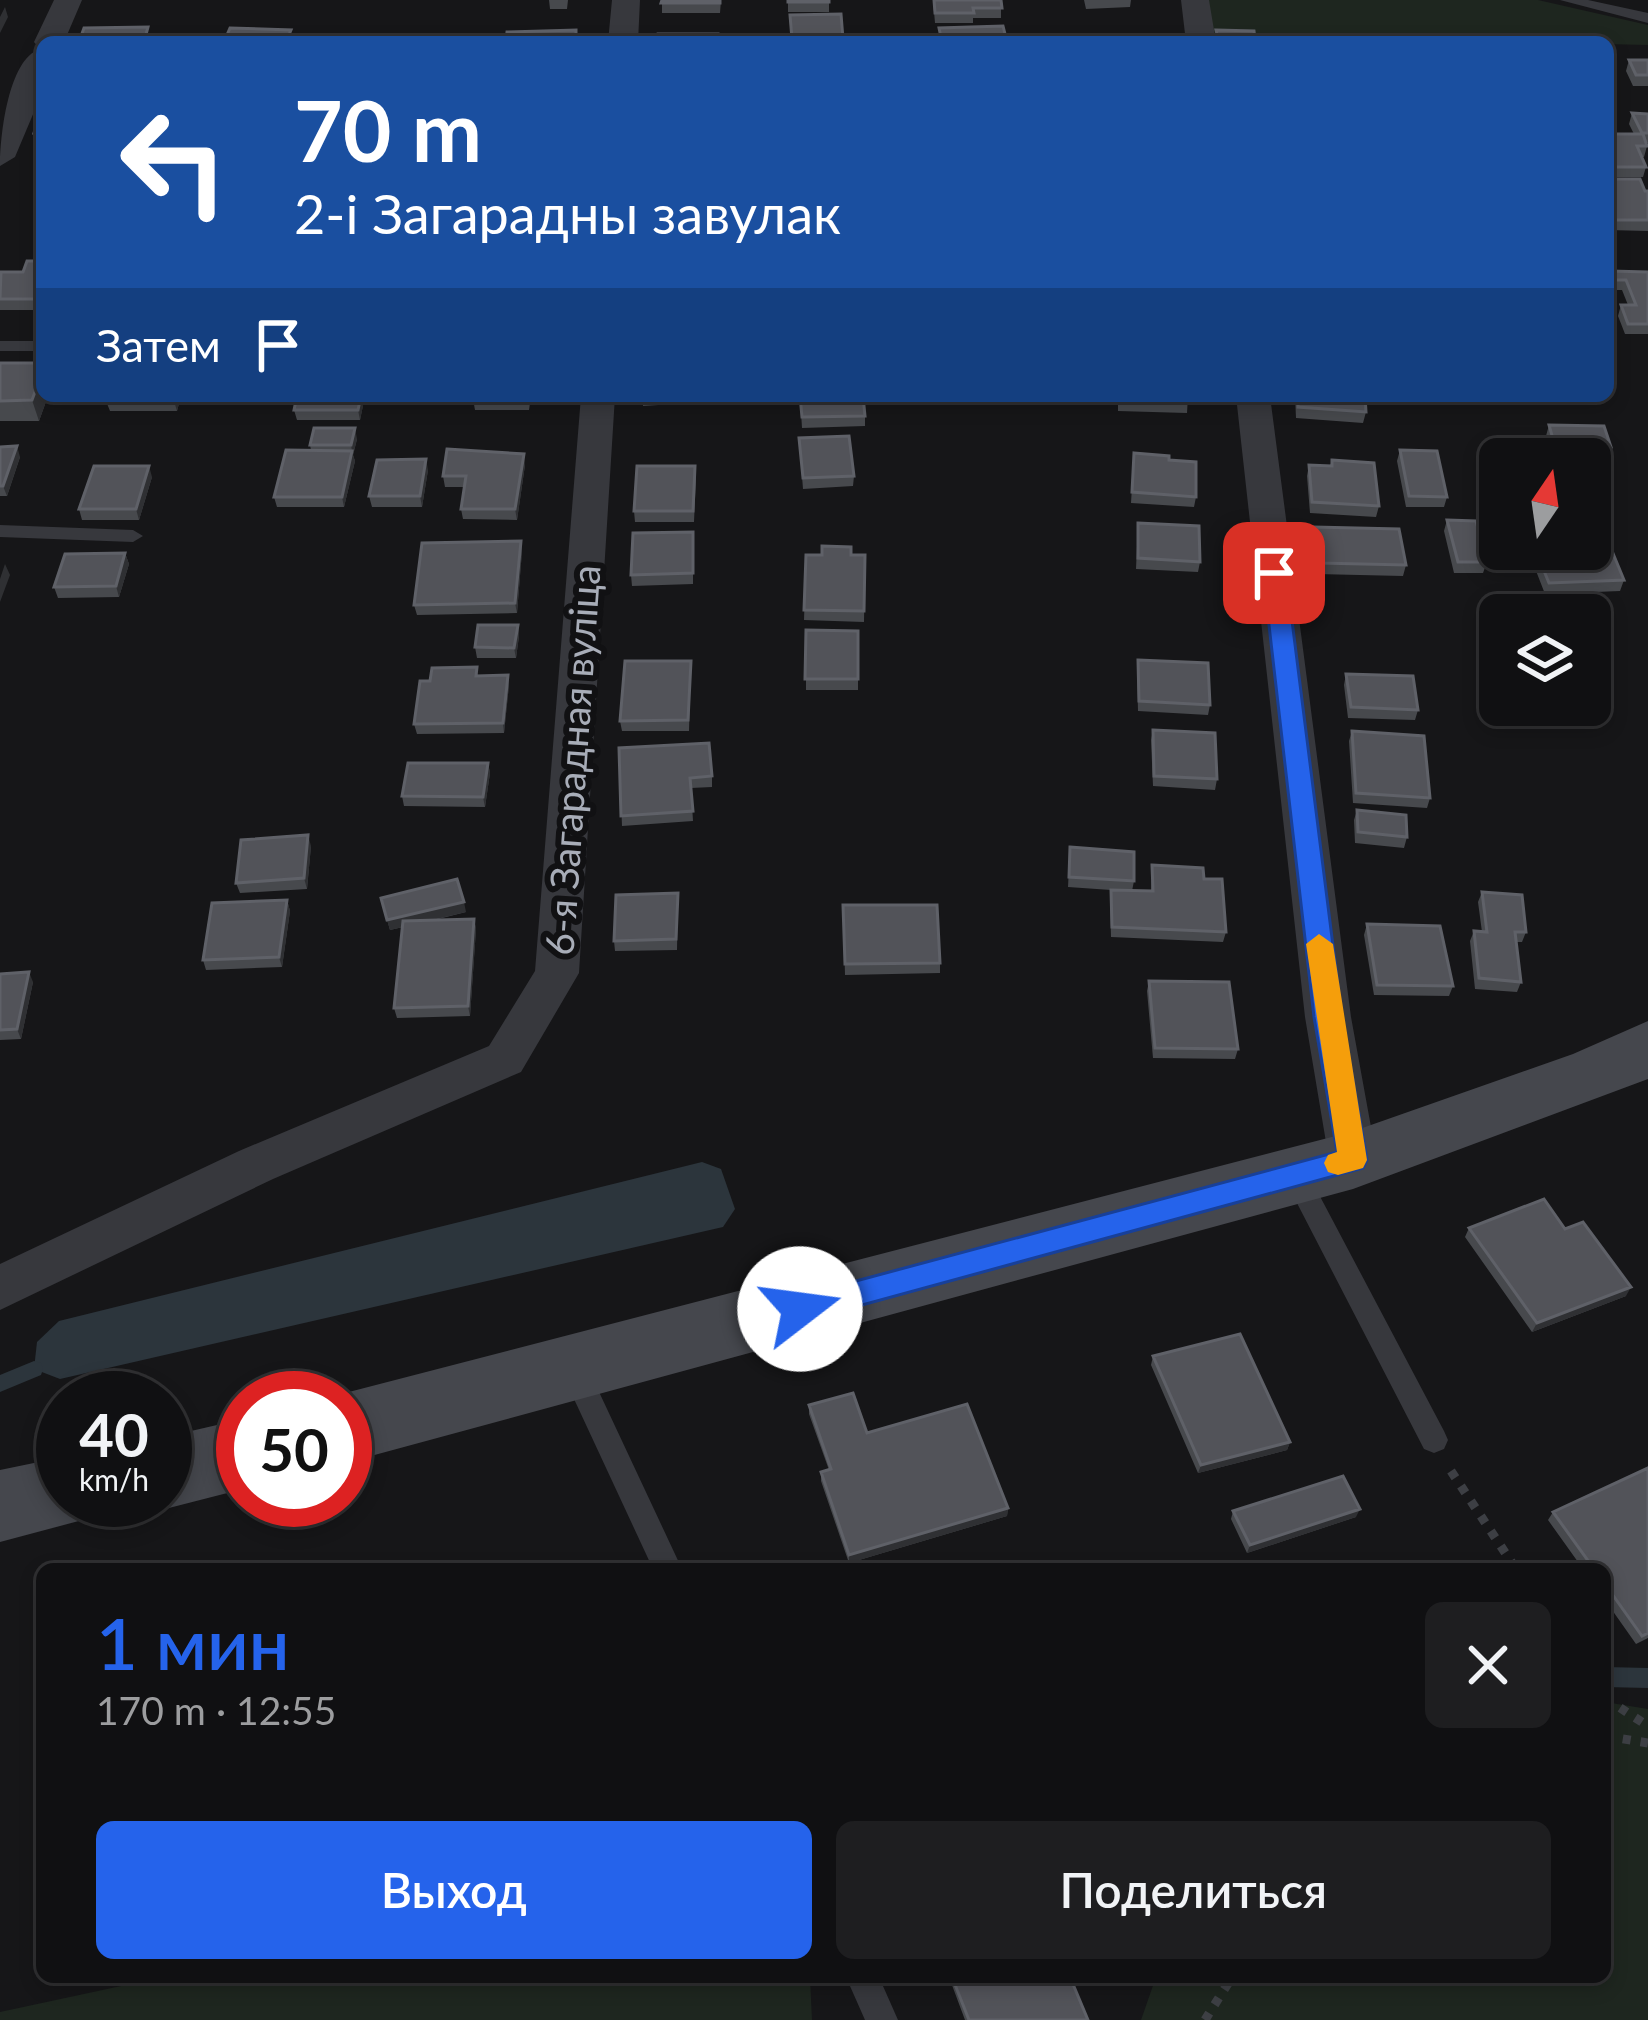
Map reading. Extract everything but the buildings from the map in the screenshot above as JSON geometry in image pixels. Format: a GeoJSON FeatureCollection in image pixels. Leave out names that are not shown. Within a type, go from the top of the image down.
{"type":"FeatureCollection","features":[{"type":"Feature","properties":{"kind":"main road"},"geometry":{"type":"LineString","coordinates":[[372,1421],[1324,1167],[1597,1072],[1648,1048]]}},
{"type":"Feature","properties":{"kind":"main road"},"geometry":{"type":"LineString","coordinates":[[0,1506],[36,1499]]}},
{"type":"Feature","properties":{"kind":"street"},"geometry":{"type":"LineString","coordinates":[[52,36],[68,0]]}},
{"type":"Feature","properties":{"kind":"street"},"geometry":{"type":"LineString","coordinates":[[623,36],[626,0]]}},
{"type":"Feature","properties":{"kind":"street"},"geometry":{"type":"LineString","coordinates":[[1195,0],[1200,36]]}},
{"type":"Feature","properties":{"kind":"street"},"geometry":{"type":"LineString","coordinates":[[0,157],[36,72]]}},
{"type":"Feature","properties":{"kind":"street","name":"6-я Загарадная вуліца"},"geometry":{"type":"LineString","coordinates":[[0,1288],[256,1165],[505,1059],[557,973],[598,402]]}},
{"type":"Feature","properties":{"kind":"street"},"geometry":{"type":"LineString","coordinates":[[1254,402],[1328,1017],[1324,1167]]}},
{"type":"Feature","properties":{"kind":"lane"},"geometry":{"type":"LineString","coordinates":[[1568,0],[1648,18]]}},
{"type":"Feature","properties":{"kind":"lane"},"geometry":{"type":"LineString","coordinates":[[0,346],[36,346]]}},
{"type":"Feature","properties":{"kind":"lane"},"geometry":{"type":"LineString","coordinates":[[0,531],[133,536]]}},
{"type":"Feature","properties":{"kind":"lane"},"geometry":{"type":"LineString","coordinates":[[1324,1167],[1434,1440]]}},
{"type":"Feature","properties":{"kind":"lane"},"geometry":{"type":"LineString","coordinates":[[574,1371],[665,1563]]}},
{"type":"Feature","properties":{"kind":"lane"},"geometry":{"type":"LineString","coordinates":[[865,1983],[882,2020]]}},
{"type":"Feature","properties":{"kind":"path"},"geometry":{"type":"LineString","coordinates":[[1434,1440],[1470,1505],[1512,1563]]}},
{"type":"Feature","properties":{"kind":"path"},"geometry":{"type":"LineString","coordinates":[[1611,1703],[1648,1726]]}},
{"type":"Feature","properties":{"kind":"path"},"geometry":{"type":"LineString","coordinates":[[1611,1737],[1648,1743]]}},
{"type":"Feature","properties":{"kind":"path"},"geometry":{"type":"LineString","coordinates":[[1205,2020],[1228,1983]]}},
{"type":"Feature","properties":{"kind":"shaded area"},"geometry":{"type":"Polygon","coordinates":[[[1206,0],[1538,0],[1648,25],[1648,45],[1614,44],[1614,36],[1211,35],[1206,0]]]}},
{"type":"Feature","properties":{"kind":"shaded area"},"geometry":{"type":"Polygon","coordinates":[[[702,1162],[721,1169],[735,1209],[723,1227],[95,1371],[34,1369],[37,1342],[59,1321],[702,1162]]]}},
{"type":"Feature","properties":{"kind":"shaded area"},"geometry":{"type":"Polygon","coordinates":[[[1611,1703],[1648,1709],[1648,2020],[1141,2020],[1154,1983],[1611,1983],[1611,1703]]]}},
{"type":"Feature","properties":{"kind":"shaded area"},"geometry":{"type":"Polygon","coordinates":[[[135,1983],[810,1983],[812,2020],[0,2020],[0,2012],[135,1983]]]}},
{"type":"Feature","properties":{"kind":"waterway"},"geometry":{"type":"LineString","coordinates":[[0,1384],[34,1369]]}},
{"type":"Feature","properties":{"kind":"waterway"},"geometry":{"type":"LineString","coordinates":[[1611,1677],[1648,1678]]}},
{"type":"Feature","properties":{"kind":"slow traffic"},"geometry":{"type":"LineString","coordinates":[[1319,944],[1353,1160],[1338,1163]]}},
{"type":"Feature","properties":{"kind":"route"},"geometry":{"type":"LineString","coordinates":[[800,1309],[1353,1160],[1328,1017],[1274,573]]}}]}
